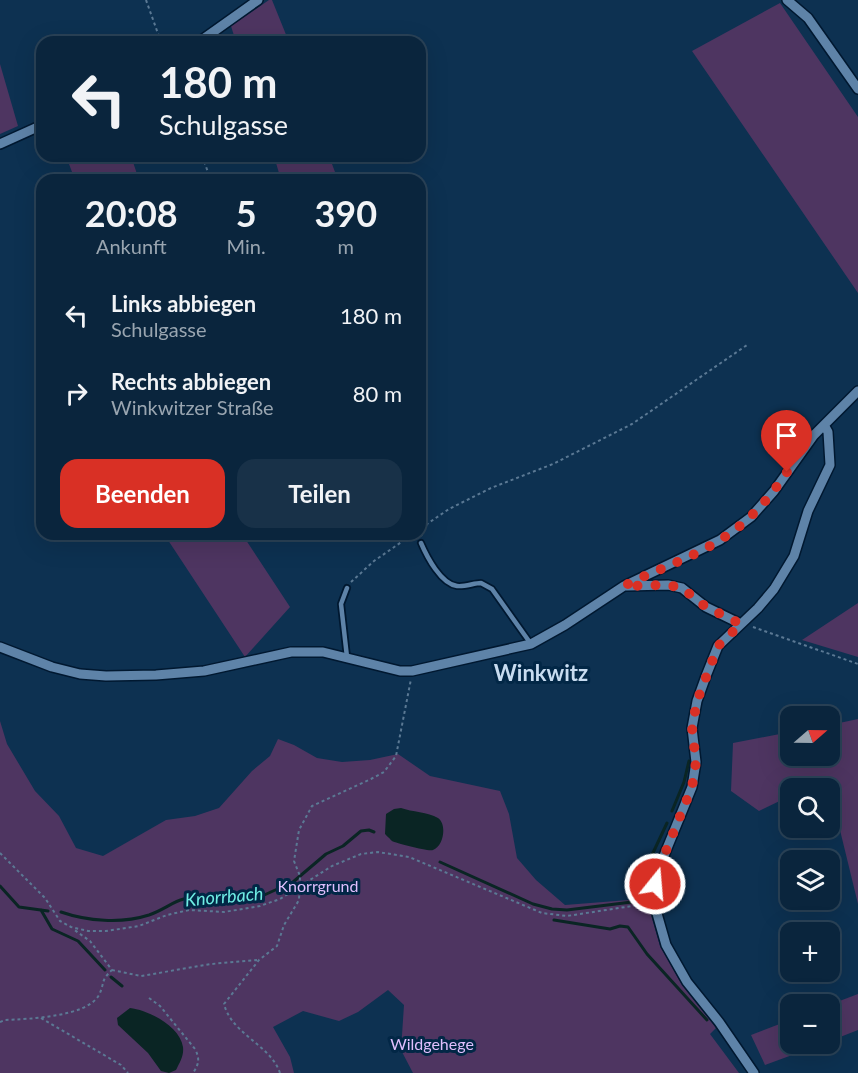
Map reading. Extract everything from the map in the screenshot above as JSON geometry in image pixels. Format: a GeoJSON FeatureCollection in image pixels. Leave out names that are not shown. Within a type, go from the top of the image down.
{"type":"FeatureCollection","features":[{"type":"Feature","properties":{"kind":"street"},"geometry":{"type":"LineString","coordinates":[[207,36],[258,0]]}},
{"type":"Feature","properties":{"kind":"street"},"geometry":{"type":"LineString","coordinates":[[787,0],[808,18],[858,89]]}},
{"type":"Feature","properties":{"kind":"street"},"geometry":{"type":"LineString","coordinates":[[0,144],[36,129]]}},
{"type":"Feature","properties":{"kind":"street"},"geometry":{"type":"LineString","coordinates":[[0,647],[52,667],[80,674],[106,676],[204,671],[291,652],[323,652],[400,671],[411,671],[531,644],[565,625],[624,586],[720,540],[751,517],[774,491],[800,453],[858,391]]}},
{"type":"Feature","properties":{"kind":"street"},"geometry":{"type":"LineString","coordinates":[[754,1073],[719,1022],[687,982],[666,945],[654,903],[659,868],[692,787],[696,762],[692,728],[697,701],[718,646],[774,589],[794,556],[808,511],[830,465],[828,432],[824,425]]}},
{"type":"Feature","properties":{"kind":"street"},"geometry":{"type":"LineString","coordinates":[[624,586],[668,585],[682,588],[706,607],[741,624]]}},
{"type":"Feature","properties":{"kind":"lane"},"geometry":{"type":"LineString","coordinates":[[421,543],[429,558],[449,584],[459,587],[482,583],[492,589],[531,644]]}},
{"type":"Feature","properties":{"kind":"lane"},"geometry":{"type":"LineString","coordinates":[[347,588],[341,604],[347,657]]}},
{"type":"Feature","properties":{"kind":"path"},"geometry":{"type":"LineString","coordinates":[[146,0],[159,36]]}},
{"type":"Feature","properties":{"kind":"path"},"geometry":{"type":"LineString","coordinates":[[427,524],[470,498],[553,464],[632,424],[747,345]]}},
{"type":"Feature","properties":{"kind":"path"},"geometry":{"type":"LineString","coordinates":[[347,588],[374,561],[404,540]]}},
{"type":"Feature","properties":{"kind":"path"},"geometry":{"type":"LineString","coordinates":[[741,624],[858,664]]}},
{"type":"Feature","properties":{"kind":"path"},"geometry":{"type":"LineString","coordinates":[[280,1073],[277,1064],[233,1024],[224,1004],[259,960],[277,946],[284,925],[299,900],[300,876],[294,861],[299,830],[312,806],[371,779],[390,765],[396,756],[411,671]]}},
{"type":"Feature","properties":{"kind":"path"},"geometry":{"type":"LineString","coordinates":[[71,927],[88,931],[106,931],[139,926],[167,915],[189,910],[224,912],[260,906],[280,898],[341,862],[361,854],[378,852],[409,857],[542,913],[567,916],[654,903]]}},
{"type":"Feature","properties":{"kind":"path"},"geometry":{"type":"LineString","coordinates":[[0,853],[45,898],[60,921],[90,941],[112,970],[141,975],[211,964],[259,960]]}},
{"type":"Feature","properties":{"kind":"path"},"geometry":{"type":"LineString","coordinates":[[0,1021],[41,1018],[87,1007],[99,995],[103,978],[112,970]]}},
{"type":"Feature","properties":{"kind":"path"},"geometry":{"type":"LineString","coordinates":[[149,998],[160,1006],[195,1049],[199,1057],[193,1073]]}},
{"type":"Feature","properties":{"kind":"path"},"geometry":{"type":"LineString","coordinates":[[41,1018],[121,1065],[129,1073]]}},
{"type":"Feature","properties":{"kind":"green space"},"geometry":{"type":"Polygon","coordinates":[[[272,0],[287,36],[234,36],[231,26],[272,0]]]}},
{"type":"Feature","properties":{"kind":"green space"},"geometry":{"type":"Polygon","coordinates":[[[780,3],[858,117],[858,293],[692,51],[780,3]]]}},
{"type":"Feature","properties":{"kind":"green space"},"geometry":{"type":"Polygon","coordinates":[[[0,64],[18,126],[0,134],[0,64]]]}},
{"type":"Feature","properties":{"kind":"green space"},"geometry":{"type":"Polygon","coordinates":[[[68,162],[133,162],[137,174],[73,174],[68,162]]]}},
{"type":"Feature","properties":{"kind":"green space"},"geometry":{"type":"Polygon","coordinates":[[[276,162],[331,162],[336,174],[279,174],[276,162]]]}},
{"type":"Feature","properties":{"kind":"green space"},"geometry":{"type":"Polygon","coordinates":[[[168,540],[246,540],[290,607],[245,657],[168,540]]]}},
{"type":"Feature","properties":{"kind":"green space"},"geometry":{"type":"Polygon","coordinates":[[[858,603],[858,657],[802,640],[858,603]]]}},
{"type":"Feature","properties":{"kind":"green space"},"geometry":{"type":"Polygon","coordinates":[[[858,719],[858,904],[840,830],[840,778],[780,778],[780,801],[759,811],[731,791],[733,743],[780,734],[780,766],[840,766],[840,723],[858,719]]]}},
{"type":"Feature","properties":{"kind":"green space","name":"Knorrgrund"},"geometry":{"type":"Polygon","coordinates":[[[0,721],[7,744],[35,791],[59,816],[76,848],[103,856],[166,820],[195,816],[219,808],[252,771],[270,756],[278,739],[317,758],[342,762],[370,760],[398,754],[430,776],[500,791],[509,814],[517,858],[536,880],[565,905],[641,899],[647,901],[660,946],[682,985],[716,1028],[710,1034],[739,1073],[413,1073],[401,1050],[404,1005],[388,990],[358,1012],[339,1021],[303,1011],[273,1027],[290,1057],[294,1073],[0,1073],[0,721]]]}},
{"type":"Feature","properties":{"kind":"green space"},"geometry":{"type":"Polygon","coordinates":[[[858,994],[858,1030],[840,1037],[840,1001],[858,994]]]}},
{"type":"Feature","properties":{"kind":"green space"},"geometry":{"type":"Polygon","coordinates":[[[780,1024],[780,1054],[795,1054],[765,1065],[751,1035],[780,1024]]]}},
{"type":"Feature","properties":{"kind":"shaded area"},"geometry":{"type":"Polygon","coordinates":[[[401,808],[430,814],[441,821],[443,835],[437,848],[419,849],[392,841],[385,834],[386,814],[401,808]]]}},
{"type":"Feature","properties":{"kind":"shaded area"},"geometry":{"type":"Polygon","coordinates":[[[130,1008],[162,1020],[176,1032],[181,1039],[183,1050],[176,1070],[169,1073],[161,1071],[148,1053],[118,1025],[117,1018],[130,1008]]]}},
{"type":"Feature","properties":{"kind":"waterway"},"geometry":{"type":"LineString","coordinates":[[672,811],[684,782],[689,761]]}},
{"type":"Feature","properties":{"kind":"waterway","name":"Knorrbach"},"geometry":{"type":"LineString","coordinates":[[440,862],[533,904],[552,909],[567,910],[640,901],[645,897],[652,855],[667,823]]}},
{"type":"Feature","properties":{"kind":"waterway","name":"Knorrbach"},"geometry":{"type":"LineString","coordinates":[[61,912],[82,918],[127,920],[149,915],[189,898],[205,900],[262,896],[293,882],[326,854],[343,846],[361,831],[374,832]]}},
{"type":"Feature","properties":{"kind":"waterway","name":"Knorrbach"},"geometry":{"type":"LineString","coordinates":[[0,886],[19,907],[48,911]]}},
{"type":"Feature","properties":{"kind":"waterway"},"geometry":{"type":"LineString","coordinates":[[41,910],[52,929],[78,941],[105,970]]}},
{"type":"Feature","properties":{"kind":"waterway"},"geometry":{"type":"LineString","coordinates":[[554,920],[610,929],[620,926],[628,927],[647,954],[707,1020]]}},
{"type":"Feature","properties":{"kind":"waterway"},"geometry":{"type":"LineString","coordinates":[[111,977],[122,986]]}},
{"type":"Feature","properties":{"kind":"district","name":"Winkwitz"},"geometry":{"type":"Point","coordinates":[541,672]}},
{"type":"Feature","properties":{"kind":"route"},"geometry":{"type":"LineString","coordinates":[[655,884],[659,868],[692,787],[696,762],[692,728],[697,701],[718,646],[741,624],[706,607],[682,588],[657,584],[624,586],[720,540],[751,517],[787,472]]}},
{"type":"Feature","properties":{"kind":"park label","name":"Wildgehege"},"geometry":{"type":"Point","coordinates":[432,1043]}}]}
